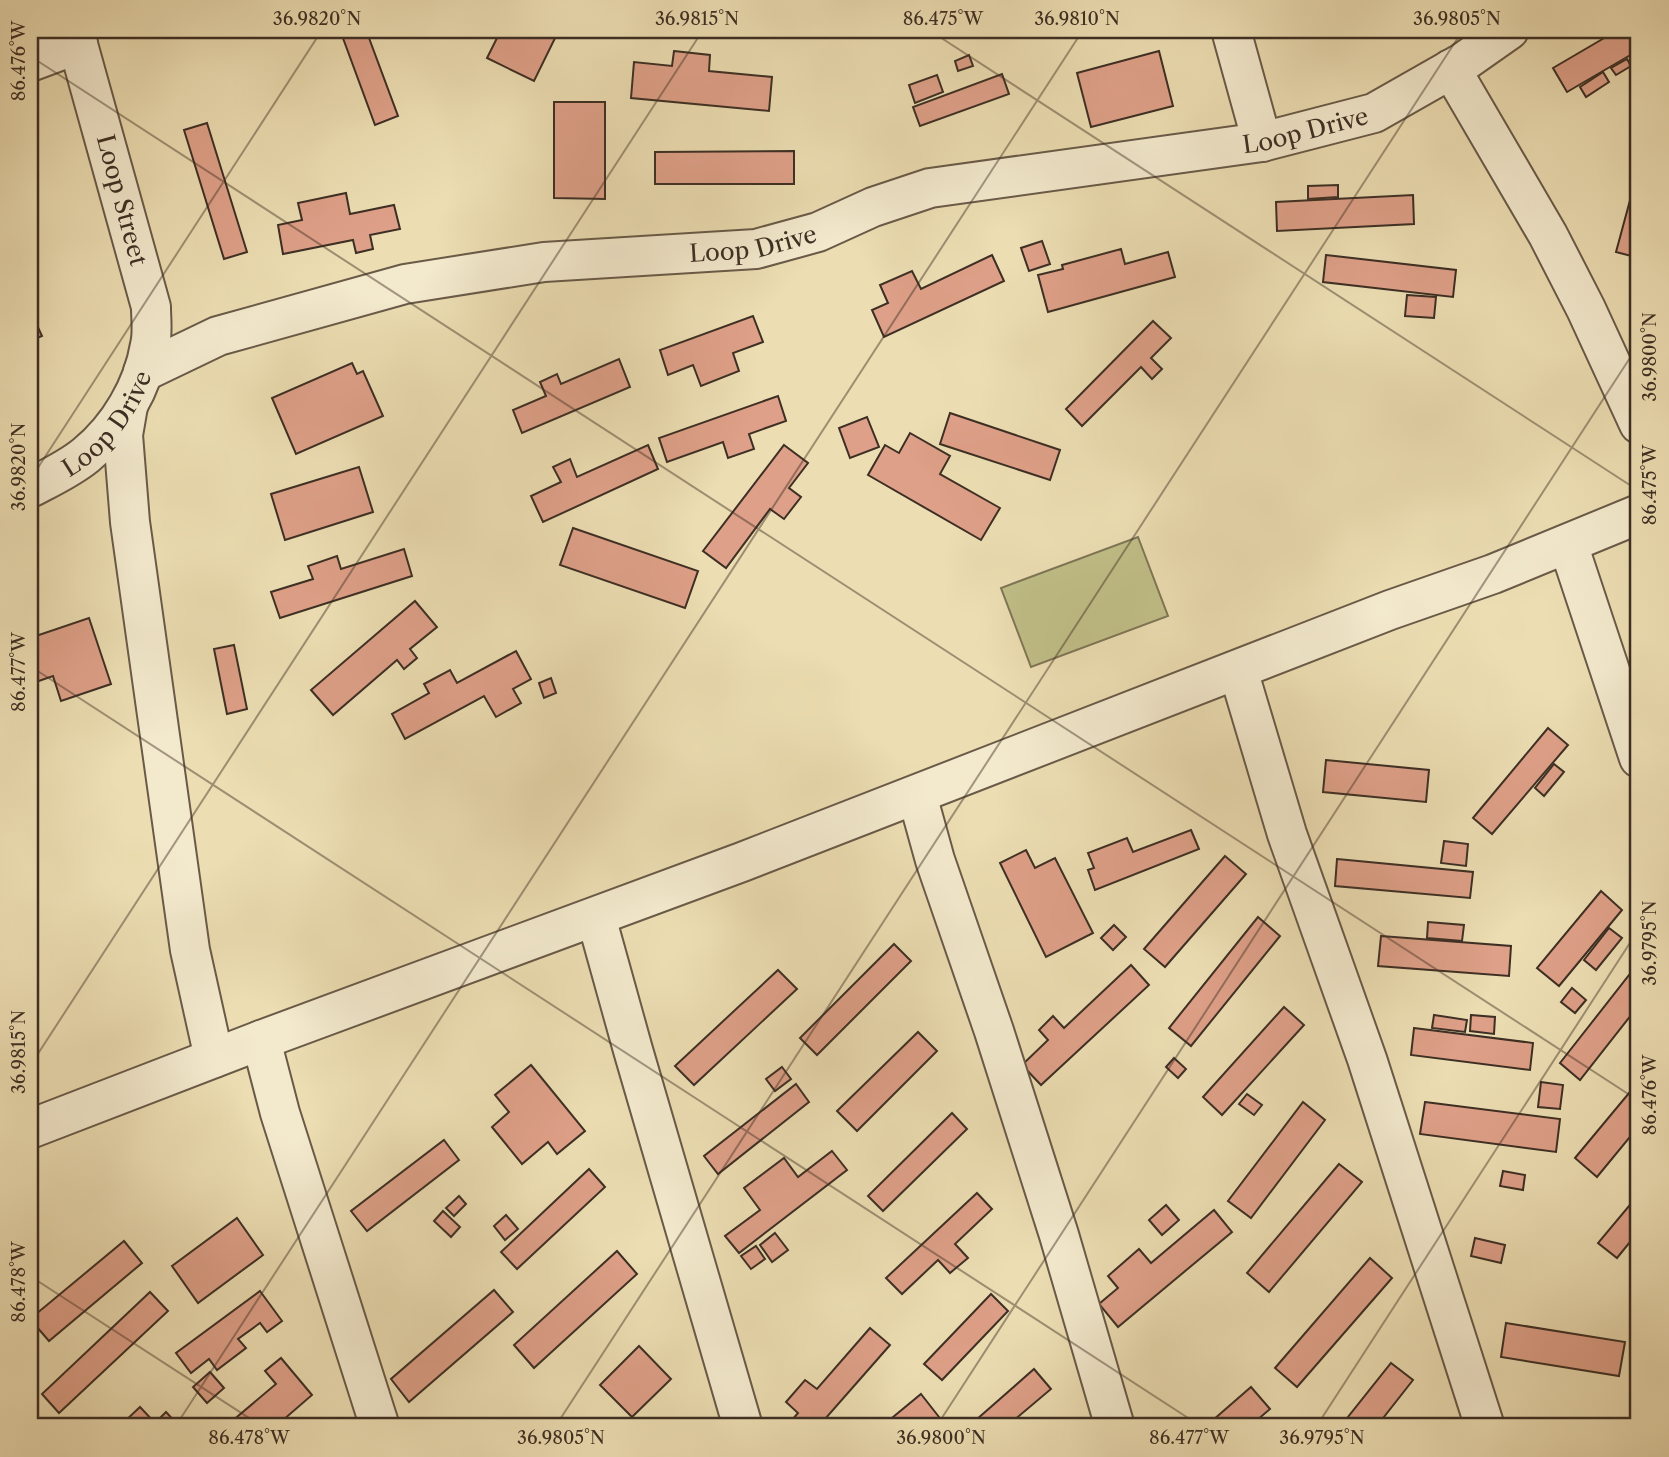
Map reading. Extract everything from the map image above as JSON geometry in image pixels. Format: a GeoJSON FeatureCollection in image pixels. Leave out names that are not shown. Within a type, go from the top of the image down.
{"type":"FeatureCollection","features":[{"type":"Feature","properties":{"kind":"street"},"geometry":{"type":"LineString","coordinates":[[1231,30],[1262,142]]}},
{"type":"Feature","properties":{"kind":"street","name":"Loop Drive"},"geometry":{"type":"LineString","coordinates":[[30,488],[86,455],[115,425],[128,406],[143,372],[218,336],[405,284],[564,260],[756,248],[818,232],[873,207],[930,188],[1262,142],[1374,113],[1451,69],[1509,30]]}},
{"type":"Feature","properties":{"kind":"street"},"geometry":{"type":"LineString","coordinates":[[30,62],[76,37]]}},
{"type":"Feature","properties":{"kind":"street","name":"Loop Street"},"geometry":{"type":"LineString","coordinates":[[76,37],[151,307],[151,343],[143,372]]}},
{"type":"Feature","properties":{"kind":"street"},"geometry":{"type":"LineString","coordinates":[[1451,69],[1548,235],[1586,309],[1639,424]]}},
{"type":"Feature","properties":{"kind":"street"},"geometry":{"type":"LineString","coordinates":[[128,406],[123,448],[130,522],[190,950],[214,1058]]}},
{"type":"Feature","properties":{"kind":"street"},"geometry":{"type":"LineString","coordinates":[[30,1129],[917,795],[1390,610],[1493,574],[1639,514]]}},
{"type":"Feature","properties":{"kind":"street"},"geometry":{"type":"LineString","coordinates":[[1568,544],[1639,758]]}},
{"type":"Feature","properties":{"kind":"street"},"geometry":{"type":"LineString","coordinates":[[1238,670],[1287,834],[1367,1059],[1485,1427]]}},
{"type":"Feature","properties":{"kind":"street"},"geometry":{"type":"LineString","coordinates":[[917,795],[934,860],[994,1031],[1059,1235],[1115,1427]]}},
{"type":"Feature","properties":{"kind":"street"},"geometry":{"type":"LineString","coordinates":[[597,917],[743,1427]]}},
{"type":"Feature","properties":{"kind":"street"},"geometry":{"type":"LineString","coordinates":[[261,1040],[288,1138],[380,1427]]}},
{"type":"Feature","properties":{"kind":"shaded area"},"geometry":{"type":"Polygon","coordinates":[[[1138,537],[1168,616],[1031,667],[1001,588],[1138,537]]]}},
{"type":"Feature","properties":{"kind":"building"},"geometry":{"type":"Polygon","coordinates":[[[340,30],[366,30],[398,116],[375,125],[340,30]]]}},
{"type":"Feature","properties":{"kind":"building"},"geometry":{"type":"Polygon","coordinates":[[[501,30],[559,30],[534,81],[487,58],[501,30]]]}},
{"type":"Feature","properties":{"kind":"building"},"geometry":{"type":"Polygon","coordinates":[[[1618,30],[1630,30],[1639,44],[1639,50],[1567,92],[1553,68],[1618,30]]]}},
{"type":"Feature","properties":{"kind":"building"},"geometry":{"type":"Polygon","coordinates":[[[674,51],[710,55],[709,71],[772,77],[769,111],[631,98],[634,62],[672,66],[674,51]]]}},
{"type":"Feature","properties":{"kind":"building"},"geometry":{"type":"Polygon","coordinates":[[[1159,51],[1173,106],[1091,127],[1077,73],[1159,51]]]}},
{"type":"Feature","properties":{"kind":"building"},"geometry":{"type":"Polygon","coordinates":[[[969,55],[973,66],[958,71],[955,61],[969,55]]]}},
{"type":"Feature","properties":{"kind":"building"},"geometry":{"type":"Polygon","coordinates":[[[1627,59],[1631,66],[1616,75],[1611,68],[1627,59]]]}},
{"type":"Feature","properties":{"kind":"building"},"geometry":{"type":"Polygon","coordinates":[[[1603,72],[1609,82],[1586,97],[1580,87],[1603,72]]]}},
{"type":"Feature","properties":{"kind":"building"},"geometry":{"type":"Polygon","coordinates":[[[1002,74],[1009,94],[920,126],[913,107],[1002,74]]]}},
{"type":"Feature","properties":{"kind":"building"},"geometry":{"type":"Polygon","coordinates":[[[937,75],[943,92],[915,103],[909,85],[937,75]]]}},
{"type":"Feature","properties":{"kind":"building"},"geometry":{"type":"Polygon","coordinates":[[[554,102],[605,102],[605,199],[554,198],[554,102]]]}},
{"type":"Feature","properties":{"kind":"building"},"geometry":{"type":"Polygon","coordinates":[[[207,123],[247,252],[224,259],[184,130],[207,123]]]}},
{"type":"Feature","properties":{"kind":"building"},"geometry":{"type":"Polygon","coordinates":[[[794,151],[794,184],[655,184],[655,152],[794,151]]]}},
{"type":"Feature","properties":{"kind":"building"},"geometry":{"type":"Polygon","coordinates":[[[1639,167],[1639,258],[1616,252],[1639,167]]]}},
{"type":"Feature","properties":{"kind":"building"},"geometry":{"type":"Polygon","coordinates":[[[1338,185],[1338,197],[1308,199],[1308,186],[1338,185]]]}},
{"type":"Feature","properties":{"kind":"building"},"geometry":{"type":"Polygon","coordinates":[[[346,193],[350,214],[394,205],[400,229],[370,235],[373,249],[356,253],[353,240],[283,254],[278,225],[302,220],[298,203],[346,193]]]}},
{"type":"Feature","properties":{"kind":"building"},"geometry":{"type":"Polygon","coordinates":[[[1413,195],[1414,224],[1277,231],[1276,202],[1413,195]]]}},
{"type":"Feature","properties":{"kind":"building"},"geometry":{"type":"Polygon","coordinates":[[[1042,241],[1050,264],[1029,271],[1021,248],[1042,241]]]}},
{"type":"Feature","properties":{"kind":"building"},"geometry":{"type":"Polygon","coordinates":[[[1121,249],[1125,264],[1168,252],[1175,277],[1048,312],[1038,275],[1063,269],[1062,265],[1121,249]]]}},
{"type":"Feature","properties":{"kind":"building"},"geometry":{"type":"Polygon","coordinates":[[[992,255],[1004,281],[884,337],[872,310],[888,303],[880,285],[912,271],[921,289],[992,255]]]}},
{"type":"Feature","properties":{"kind":"building"},"geometry":{"type":"Polygon","coordinates":[[[1326,255],[1456,270],[1453,297],[1323,282],[1326,255]]]}},
{"type":"Feature","properties":{"kind":"building"},"geometry":{"type":"Polygon","coordinates":[[[1407,295],[1436,297],[1434,318],[1405,316],[1407,295]]]}},
{"type":"Feature","properties":{"kind":"building"},"geometry":{"type":"Polygon","coordinates":[[[30,310],[42,336],[30,341],[30,310]]]}},
{"type":"Feature","properties":{"kind":"building"},"geometry":{"type":"Polygon","coordinates":[[[753,316],[763,342],[733,353],[739,371],[701,386],[693,365],[668,375],[660,350],[753,316]]]}},
{"type":"Feature","properties":{"kind":"building"},"geometry":{"type":"Polygon","coordinates":[[[1153,321],[1171,338],[1151,358],[1162,369],[1152,379],[1141,367],[1082,426],[1066,409],[1153,321]]]}},
{"type":"Feature","properties":{"kind":"building"},"geometry":{"type":"Polygon","coordinates":[[[619,359],[630,387],[522,433],[513,410],[546,396],[540,382],[557,374],[561,384],[619,359]]]}},
{"type":"Feature","properties":{"kind":"building"},"geometry":{"type":"Polygon","coordinates":[[[352,363],[357,374],[363,371],[383,416],[296,454],[272,398],[352,363]]]}},
{"type":"Feature","properties":{"kind":"building"},"geometry":{"type":"Polygon","coordinates":[[[778,396],[786,421],[749,434],[754,449],[728,458],[723,442],[667,462],[659,438],[778,396]]]}},
{"type":"Feature","properties":{"kind":"building"},"geometry":{"type":"Polygon","coordinates":[[[950,413],[1060,450],[1050,480],[940,444],[950,413]]]}},
{"type":"Feature","properties":{"kind":"building"},"geometry":{"type":"Polygon","coordinates":[[[867,417],[879,447],[850,458],[839,428],[867,417]]]}},
{"type":"Feature","properties":{"kind":"building"},"geometry":{"type":"Polygon","coordinates":[[[910,433],[950,456],[940,474],[1000,508],[981,540],[868,475],[885,445],[899,453],[910,433]]]}},
{"type":"Feature","properties":{"kind":"building"},"geometry":{"type":"Polygon","coordinates":[[[648,445],[658,469],[543,522],[531,496],[561,482],[553,467],[570,459],[577,477],[648,445]]]}},
{"type":"Feature","properties":{"kind":"building"},"geometry":{"type":"Polygon","coordinates":[[[784,445],[808,463],[789,488],[801,497],[784,519],[770,509],[726,568],[703,551],[784,445]]]}},
{"type":"Feature","properties":{"kind":"building"},"geometry":{"type":"Polygon","coordinates":[[[359,467],[373,512],[285,540],[271,494],[359,467]]]}},
{"type":"Feature","properties":{"kind":"building"},"geometry":{"type":"Polygon","coordinates":[[[573,528],[698,571],[685,608],[560,565],[573,528]]]}},
{"type":"Feature","properties":{"kind":"building"},"geometry":{"type":"Polygon","coordinates":[[[404,549],[412,576],[280,618],[271,592],[313,579],[308,566],[337,556],[341,569],[404,549]]]}},
{"type":"Feature","properties":{"kind":"building"},"geometry":{"type":"Polygon","coordinates":[[[415,601],[437,627],[410,649],[417,658],[404,669],[397,660],[333,715],[311,690],[415,601]]]}},
{"type":"Feature","properties":{"kind":"building"},"geometry":{"type":"Polygon","coordinates":[[[89,618],[111,684],[61,701],[53,676],[30,684],[30,638],[89,618]]]}},
{"type":"Feature","properties":{"kind":"building"},"geometry":{"type":"Polygon","coordinates":[[[234,645],[247,709],[227,714],[214,649],[234,645]]]}},
{"type":"Feature","properties":{"kind":"building"},"geometry":{"type":"Polygon","coordinates":[[[516,651],[531,679],[513,689],[521,703],[496,717],[484,696],[405,739],[392,714],[429,693],[424,684],[450,670],[457,683],[516,651]]]}},
{"type":"Feature","properties":{"kind":"building"},"geometry":{"type":"Polygon","coordinates":[[[551,678],[556,693],[544,698],[539,683],[551,678]]]}},
{"type":"Feature","properties":{"kind":"building"},"geometry":{"type":"Polygon","coordinates":[[[1548,728],[1568,745],[1492,834],[1473,818],[1548,728]]]}},
{"type":"Feature","properties":{"kind":"building"},"geometry":{"type":"Polygon","coordinates":[[[1326,760],[1429,770],[1426,802],[1323,792],[1326,760]]]}},
{"type":"Feature","properties":{"kind":"building"},"geometry":{"type":"Polygon","coordinates":[[[1554,764],[1564,772],[1544,796],[1535,788],[1554,764]]]}},
{"type":"Feature","properties":{"kind":"building"},"geometry":{"type":"Polygon","coordinates":[[[1191,830],[1199,849],[1095,890],[1088,870],[1094,868],[1088,853],[1127,838],[1133,852],[1191,830]]]}},
{"type":"Feature","properties":{"kind":"building"},"geometry":{"type":"Polygon","coordinates":[[[1444,841],[1468,844],[1466,866],[1441,863],[1444,841]]]}},
{"type":"Feature","properties":{"kind":"building"},"geometry":{"type":"Polygon","coordinates":[[[1026,850],[1035,868],[1055,858],[1093,933],[1046,957],[1000,863],[1026,850]]]}},
{"type":"Feature","properties":{"kind":"building"},"geometry":{"type":"Polygon","coordinates":[[[1225,856],[1246,874],[1165,967],[1144,949],[1225,856]]]}},
{"type":"Feature","properties":{"kind":"building"},"geometry":{"type":"Polygon","coordinates":[[[1337,859],[1473,872],[1470,898],[1335,886],[1337,859]]]}},
{"type":"Feature","properties":{"kind":"building"},"geometry":{"type":"Polygon","coordinates":[[[1601,891],[1622,910],[1559,986],[1537,968],[1601,891]]]}},
{"type":"Feature","properties":{"kind":"building"},"geometry":{"type":"Polygon","coordinates":[[[1258,917],[1280,936],[1191,1046],[1169,1028],[1258,917]]]}},
{"type":"Feature","properties":{"kind":"building"},"geometry":{"type":"Polygon","coordinates":[[[1428,922],[1464,925],[1462,941],[1427,938],[1428,922]]]}},
{"type":"Feature","properties":{"kind":"building"},"geometry":{"type":"Polygon","coordinates":[[[1114,925],[1126,937],[1113,950],[1101,938],[1114,925]]]}},
{"type":"Feature","properties":{"kind":"building"},"geometry":{"type":"Polygon","coordinates":[[[1609,928],[1622,938],[1596,970],[1584,960],[1609,928]]]}},
{"type":"Feature","properties":{"kind":"building"},"geometry":{"type":"Polygon","coordinates":[[[1381,936],[1511,946],[1509,976],[1378,966],[1381,936]]]}},
{"type":"Feature","properties":{"kind":"building"},"geometry":{"type":"Polygon","coordinates":[[[894,944],[911,961],[817,1055],[800,1038],[894,944]]]}},
{"type":"Feature","properties":{"kind":"building"},"geometry":{"type":"Polygon","coordinates":[[[1131,965],[1149,985],[1041,1085],[1022,1065],[1048,1040],[1039,1030],[1053,1016],[1064,1028],[1131,965]]]}},
{"type":"Feature","properties":{"kind":"building"},"geometry":{"type":"Polygon","coordinates":[[[778,970],[797,989],[694,1085],[675,1066],[778,970]]]}},
{"type":"Feature","properties":{"kind":"building"},"geometry":{"type":"Polygon","coordinates":[[[1633,970],[1639,975],[1639,1005],[1580,1080],[1560,1063],[1633,970]]]}},
{"type":"Feature","properties":{"kind":"building"},"geometry":{"type":"Polygon","coordinates":[[[1572,988],[1586,1000],[1575,1013],[1561,1002],[1572,988]]]}},
{"type":"Feature","properties":{"kind":"building"},"geometry":{"type":"Polygon","coordinates":[[[1284,1007],[1304,1025],[1222,1115],[1203,1097],[1284,1007]]]}},
{"type":"Feature","properties":{"kind":"building"},"geometry":{"type":"Polygon","coordinates":[[[1434,1015],[1467,1020],[1465,1032],[1432,1028],[1434,1015]]]}},
{"type":"Feature","properties":{"kind":"building"},"geometry":{"type":"Polygon","coordinates":[[[1471,1015],[1495,1017],[1494,1034],[1470,1031],[1471,1015]]]}},
{"type":"Feature","properties":{"kind":"building"},"geometry":{"type":"Polygon","coordinates":[[[1414,1028],[1533,1043],[1530,1070],[1411,1055],[1414,1028]]]}},
{"type":"Feature","properties":{"kind":"building"},"geometry":{"type":"Polygon","coordinates":[[[918,1032],[937,1051],[857,1131],[837,1111],[918,1032]]]}},
{"type":"Feature","properties":{"kind":"building"},"geometry":{"type":"Polygon","coordinates":[[[1174,1058],[1186,1069],[1178,1078],[1166,1067],[1174,1058]]]}},
{"type":"Feature","properties":{"kind":"building"},"geometry":{"type":"Polygon","coordinates":[[[531,1065],[585,1131],[557,1154],[548,1142],[522,1164],[492,1127],[509,1112],[495,1095],[531,1065]]]}},
{"type":"Feature","properties":{"kind":"building"},"geometry":{"type":"Polygon","coordinates":[[[782,1067],[791,1079],[775,1091],[766,1079],[782,1067]]]}},
{"type":"Feature","properties":{"kind":"building"},"geometry":{"type":"Polygon","coordinates":[[[1639,1081],[1639,1126],[1597,1177],[1575,1158],[1639,1081]]]}},
{"type":"Feature","properties":{"kind":"building"},"geometry":{"type":"Polygon","coordinates":[[[1541,1082],[1563,1085],[1560,1109],[1538,1107],[1541,1082]]]}},
{"type":"Feature","properties":{"kind":"building"},"geometry":{"type":"Polygon","coordinates":[[[796,1084],[809,1102],[718,1174],[704,1156],[796,1084]]]}},
{"type":"Feature","properties":{"kind":"building"},"geometry":{"type":"Polygon","coordinates":[[[1247,1094],[1262,1105],[1254,1115],[1239,1104],[1247,1094]]]}},
{"type":"Feature","properties":{"kind":"building"},"geometry":{"type":"Polygon","coordinates":[[[1303,1102],[1325,1120],[1251,1218],[1228,1201],[1303,1102]]]}},
{"type":"Feature","properties":{"kind":"building"},"geometry":{"type":"Polygon","coordinates":[[[1425,1102],[1560,1119],[1556,1152],[1420,1134],[1425,1102]]]}},
{"type":"Feature","properties":{"kind":"building"},"geometry":{"type":"Polygon","coordinates":[[[952,1113],[967,1129],[883,1211],[868,1196],[952,1113]]]}},
{"type":"Feature","properties":{"kind":"building"},"geometry":{"type":"Polygon","coordinates":[[[444,1140],[459,1160],[367,1231],[351,1211],[444,1140]]]}},
{"type":"Feature","properties":{"kind":"building"},"geometry":{"type":"Polygon","coordinates":[[[832,1151],[847,1170],[739,1253],[725,1236],[760,1210],[744,1188],[784,1158],[798,1177],[832,1151]]]}},
{"type":"Feature","properties":{"kind":"building"},"geometry":{"type":"Polygon","coordinates":[[[1339,1164],[1362,1182],[1269,1292],[1247,1273],[1339,1164]]]}},
{"type":"Feature","properties":{"kind":"building"},"geometry":{"type":"Polygon","coordinates":[[[589,1169],[605,1187],[517,1269],[501,1252],[589,1169]]]}},
{"type":"Feature","properties":{"kind":"building"},"geometry":{"type":"Polygon","coordinates":[[[1503,1171],[1525,1175],[1523,1190],[1500,1186],[1503,1171]]]}},
{"type":"Feature","properties":{"kind":"building"},"geometry":{"type":"Polygon","coordinates":[[[977,1193],[992,1209],[955,1244],[968,1258],[950,1273],[938,1260],[902,1294],[886,1278],[977,1193]]]}},
{"type":"Feature","properties":{"kind":"building"},"geometry":{"type":"Polygon","coordinates":[[[1639,1194],[1639,1231],[1617,1258],[1598,1243],[1639,1194]]]}},
{"type":"Feature","properties":{"kind":"building"},"geometry":{"type":"Polygon","coordinates":[[[459,1196],[466,1204],[454,1216],[446,1208],[459,1196]]]}},
{"type":"Feature","properties":{"kind":"building"},"geometry":{"type":"Polygon","coordinates":[[[1166,1205],[1179,1220],[1162,1235],[1149,1220],[1166,1205]]]}},
{"type":"Feature","properties":{"kind":"building"},"geometry":{"type":"Polygon","coordinates":[[[1214,1210],[1232,1232],[1118,1327],[1099,1304],[1118,1288],[1108,1276],[1139,1249],[1151,1263],[1214,1210]]]}},
{"type":"Feature","properties":{"kind":"building"},"geometry":{"type":"Polygon","coordinates":[[[443,1211],[460,1227],[451,1237],[434,1221],[443,1211]]]}},
{"type":"Feature","properties":{"kind":"building"},"geometry":{"type":"Polygon","coordinates":[[[506,1215],[518,1229],[505,1240],[494,1226],[506,1215]]]}},
{"type":"Feature","properties":{"kind":"building"},"geometry":{"type":"Polygon","coordinates":[[[237,1218],[263,1255],[198,1303],[172,1266],[237,1218]]]}},
{"type":"Feature","properties":{"kind":"building"},"geometry":{"type":"Polygon","coordinates":[[[775,1233],[788,1250],[772,1262],[760,1245],[775,1233]]]}},
{"type":"Feature","properties":{"kind":"building"},"geometry":{"type":"Polygon","coordinates":[[[1475,1238],[1505,1245],[1501,1263],[1471,1256],[1475,1238]]]}},
{"type":"Feature","properties":{"kind":"building"},"geometry":{"type":"Polygon","coordinates":[[[124,1241],[142,1263],[49,1341],[30,1319],[124,1241]]]}},
{"type":"Feature","properties":{"kind":"building"},"geometry":{"type":"Polygon","coordinates":[[[756,1246],[765,1259],[751,1269],[741,1256],[756,1246]]]}},
{"type":"Feature","properties":{"kind":"building"},"geometry":{"type":"Polygon","coordinates":[[[617,1251],[637,1274],[534,1368],[514,1345],[617,1251]]]}},
{"type":"Feature","properties":{"kind":"building"},"geometry":{"type":"Polygon","coordinates":[[[1370,1258],[1392,1278],[1297,1387],[1275,1368],[1370,1258]]]}},
{"type":"Feature","properties":{"kind":"building"},"geometry":{"type":"Polygon","coordinates":[[[494,1290],[513,1312],[409,1402],[391,1379],[494,1290]]]}},
{"type":"Feature","properties":{"kind":"building"},"geometry":{"type":"Polygon","coordinates":[[[260,1291],[282,1321],[267,1332],[260,1323],[238,1339],[246,1348],[217,1370],[209,1359],[191,1373],[176,1353],[260,1291]]]}},
{"type":"Feature","properties":{"kind":"building"},"geometry":{"type":"Polygon","coordinates":[[[150,1292],[168,1311],[59,1413],[42,1394],[150,1292]]]}},
{"type":"Feature","properties":{"kind":"building"},"geometry":{"type":"Polygon","coordinates":[[[991,1294],[1008,1311],[942,1380],[924,1364],[991,1294]]]}},
{"type":"Feature","properties":{"kind":"building"},"geometry":{"type":"Polygon","coordinates":[[[1506,1323],[1625,1342],[1619,1376],[1501,1357],[1506,1323]]]}},
{"type":"Feature","properties":{"kind":"building"},"geometry":{"type":"Polygon","coordinates":[[[870,1328],[890,1345],[818,1427],[786,1427],[798,1413],[786,1402],[805,1380],[817,1389],[870,1328]]]}},
{"type":"Feature","properties":{"kind":"building"},"geometry":{"type":"Polygon","coordinates":[[[639,1346],[671,1379],[632,1417],[600,1385],[639,1346]]]}},
{"type":"Feature","properties":{"kind":"building"},"geometry":{"type":"Polygon","coordinates":[[[281,1358],[312,1395],[283,1420],[289,1427],[225,1427],[276,1384],[265,1371],[281,1358]]]}},
{"type":"Feature","properties":{"kind":"building"},"geometry":{"type":"Polygon","coordinates":[[[1391,1363],[1413,1380],[1376,1427],[1340,1427],[1391,1363]]]}},
{"type":"Feature","properties":{"kind":"building"},"geometry":{"type":"Polygon","coordinates":[[[1034,1369],[1051,1389],[1006,1427],[968,1427],[1034,1369]]]}},
{"type":"Feature","properties":{"kind":"building"},"geometry":{"type":"Polygon","coordinates":[[[210,1372],[224,1388],[207,1403],[193,1387],[210,1372]]]}},
{"type":"Feature","properties":{"kind":"building"},"geometry":{"type":"Polygon","coordinates":[[[1251,1387],[1270,1409],[1249,1427],[1205,1427],[1251,1387]]]}},
{"type":"Feature","properties":{"kind":"building"},"geometry":{"type":"Polygon","coordinates":[[[921,1394],[939,1417],[926,1427],[881,1427],[921,1394]]]}},
{"type":"Feature","properties":{"kind":"building"},"geometry":{"type":"Polygon","coordinates":[[[140,1407],[155,1423],[166,1412],[179,1426],[128,1427],[124,1422],[140,1407]]]}}]}
